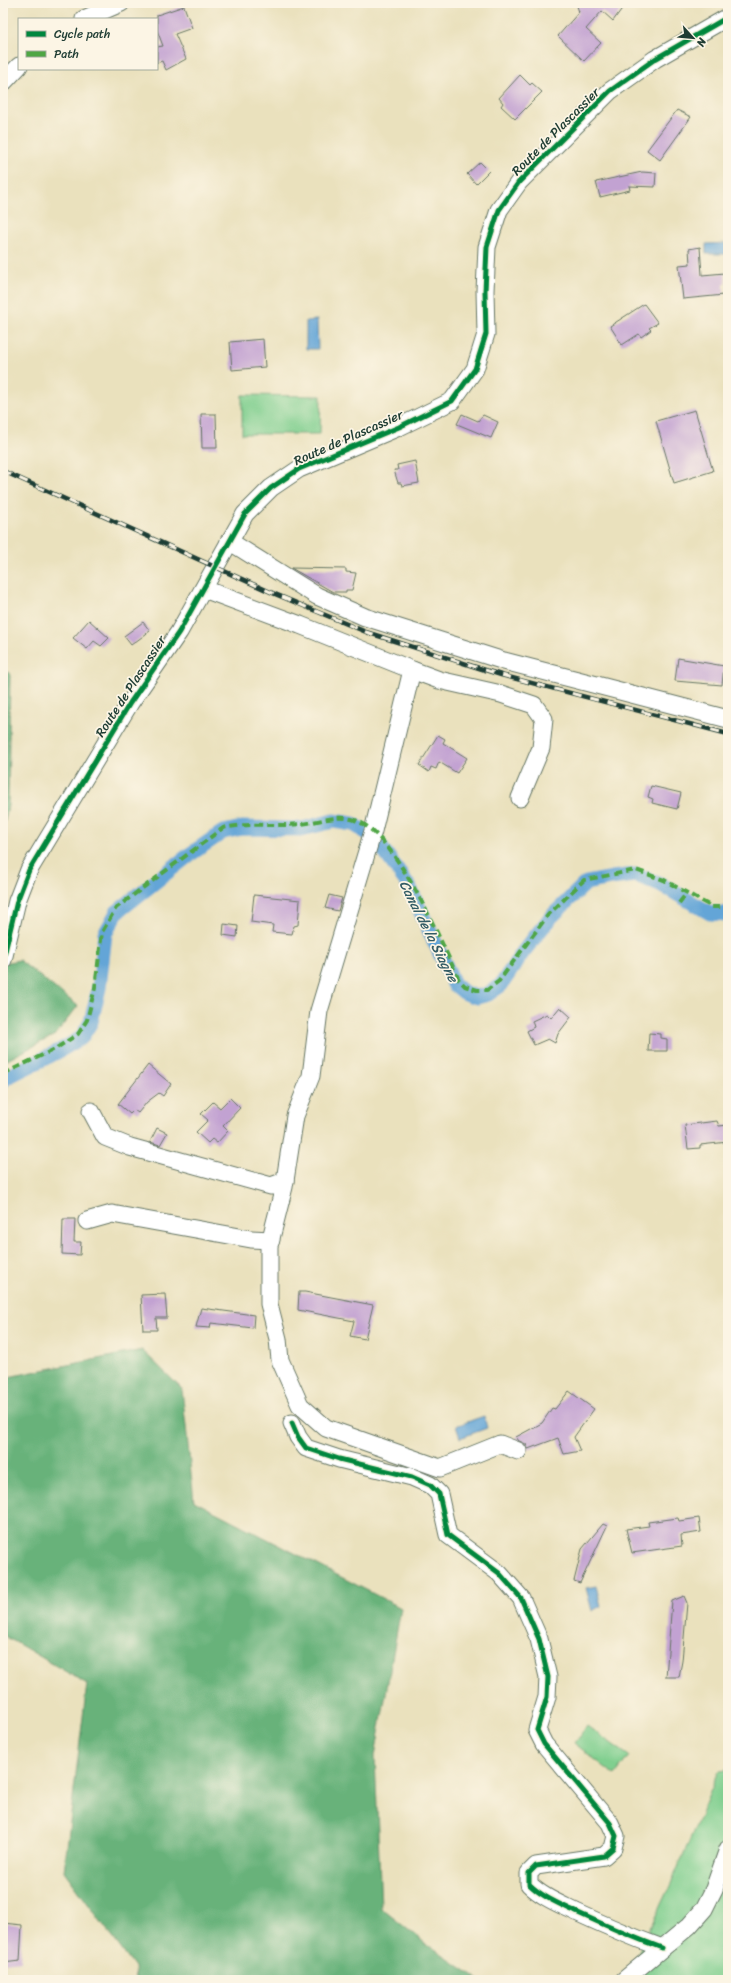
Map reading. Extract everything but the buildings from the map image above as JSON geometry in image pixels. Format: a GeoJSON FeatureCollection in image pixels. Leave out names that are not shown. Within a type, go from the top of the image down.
{"type":"FeatureCollection","features":[{"type":"Feature","properties":{"kind":"street"},"geometry":{"type":"LineString","coordinates":[[86,18],[121,3]]}},
{"type":"Feature","properties":{"kind":"street","name":"Route de Plascassier"},"geometry":{"type":"LineString","coordinates":[[3,960],[17,901],[29,870],[130,703],[179,632],[245,514],[260,498],[282,479],[313,462],[399,427],[452,400],[475,369],[486,334],[485,291],[487,247],[499,210],[519,182],[610,91],[655,59],[728,17]]}},
{"type":"Feature","properties":{"kind":"street"},"geometry":{"type":"LineString","coordinates":[[3,83],[18,67]]}},
{"type":"Feature","properties":{"kind":"street"},"geometry":{"type":"LineString","coordinates":[[229,541],[317,596],[365,617],[504,661],[728,719]]}},
{"type":"Feature","properties":{"kind":"street"},"geometry":{"type":"LineString","coordinates":[[204,589],[439,680],[501,694],[534,705],[544,719],[541,748],[520,798]]}},
{"type":"Feature","properties":{"kind":"street"},"geometry":{"type":"LineString","coordinates":[[412,670],[373,830],[319,1011],[311,1076],[295,1116],[285,1181],[269,1246],[269,1304],[278,1339],[280,1360],[300,1406],[326,1428],[440,1468],[500,1444],[518,1451]]}},
{"type":"Feature","properties":{"kind":"street"},"geometry":{"type":"LineString","coordinates":[[91,1110],[105,1137],[130,1147],[270,1186],[285,1181]]}},
{"type":"Feature","properties":{"kind":"street"},"geometry":{"type":"LineString","coordinates":[[87,1221],[112,1214],[251,1239],[271,1240]]}},
{"type":"Feature","properties":{"kind":"street"},"geometry":{"type":"LineString","coordinates":[[292,1423],[298,1437],[306,1448],[412,1477],[430,1485],[439,1494],[448,1535],[500,1573],[521,1598],[539,1639],[548,1677],[547,1697],[537,1730],[544,1744],[610,1823],[616,1836],[612,1848],[604,1856],[536,1866],[529,1872],[529,1884],[537,1893],[568,1908],[619,1932],[662,1948]]}},
{"type":"Feature","properties":{"kind":"street"},"geometry":{"type":"LineString","coordinates":[[624,1980],[689,1926],[704,1909],[714,1889],[728,1849]]}},
{"type":"Feature","properties":{"kind":"green space"},"geometry":{"type":"Polygon","coordinates":[[[242,395],[321,396],[320,434],[242,434],[242,395]]]}},
{"type":"Feature","properties":{"kind":"green space"},"geometry":{"type":"Polygon","coordinates":[[[3,671],[10,673],[8,805],[3,832],[3,671]]]}},
{"type":"Feature","properties":{"kind":"green space"},"geometry":{"type":"Polygon","coordinates":[[[19,960],[78,1006],[55,1035],[7,1060],[3,1067],[3,963],[19,960]]]}},
{"type":"Feature","properties":{"kind":"green space"},"geometry":{"type":"Polygon","coordinates":[[[142,1350],[182,1389],[194,1501],[401,1608],[375,1756],[381,1908],[426,1944],[479,1980],[136,1980],[135,1968],[64,1871],[87,1684],[3,1635],[3,1378],[142,1350]]]}},
{"type":"Feature","properties":{"kind":"green space"},"geometry":{"type":"Polygon","coordinates":[[[587,1726],[629,1756],[615,1775],[574,1743],[587,1726]]]}},
{"type":"Feature","properties":{"kind":"green space"},"geometry":{"type":"Polygon","coordinates":[[[728,1770],[728,1980],[626,1980],[682,1859],[719,1771],[728,1770]]]}},
{"type":"Feature","properties":{"kind":"water"},"geometry":{"type":"Polygon","coordinates":[[[728,243],[728,254],[706,254],[706,244],[728,243]]]}},
{"type":"Feature","properties":{"kind":"water"},"geometry":{"type":"Polygon","coordinates":[[[317,320],[318,349],[306,349],[306,321],[317,320]]]}},
{"type":"Feature","properties":{"kind":"water"},"geometry":{"type":"Polygon","coordinates":[[[484,1416],[487,1428],[460,1438],[456,1426],[484,1416]]]}},
{"type":"Feature","properties":{"kind":"water"},"geometry":{"type":"Polygon","coordinates":[[[596,1586],[601,1606],[592,1611],[586,1588],[596,1586]]]}},
{"type":"Feature","properties":{"kind":"waterway","name":"Canal de la Siagne"},"geometry":{"type":"LineString","coordinates":[[3,1081],[5,1078],[57,1052],[81,1038],[91,1022],[99,988],[105,934],[117,912],[189,855],[223,832],[242,828],[302,829],[333,821],[353,824],[369,834]]}},
{"type":"Feature","properties":{"kind":"waterway","name":"Canal de la Siagne"},"geometry":{"type":"LineString","coordinates":[[374,837],[409,886],[454,984],[465,993],[477,997],[488,994],[501,985],[523,952],[550,918],[586,883],[635,875],[660,884],[710,913],[728,914]]}},
{"type":"Feature","properties":{"kind":"railway"},"geometry":{"type":"LineString","coordinates":[[3,471],[275,594],[366,632],[501,675],[728,734]]}},
{"type":"Feature","properties":{"kind":"marked path"},"geometry":{"type":"LineString","coordinates":[[3,1074],[55,1049],[78,1034],[87,1020],[95,988],[102,932],[116,908],[223,828],[243,825],[301,824],[334,818],[348,818],[355,820],[371,830],[386,846],[416,891],[459,980],[465,986],[477,990],[487,990],[499,981],[548,915],[584,880],[636,870],[664,880],[712,907],[728,907]]}},
{"type":"Feature","properties":{"kind":"marked path"},"geometry":{"type":"LineString","coordinates":[[679,903],[686,894]]}},
{"type":"Feature","properties":{"kind":"cycle path"},"geometry":{"type":"LineString","coordinates":[[3,960],[17,901],[29,870],[130,703],[179,632],[245,514],[271,488],[299,469],[399,427],[452,401],[475,369],[486,334],[485,291],[487,247],[499,210],[519,182],[610,91],[655,59],[728,17]]}},
{"type":"Feature","properties":{"kind":"cycle path"},"geometry":{"type":"LineString","coordinates":[[292,1423],[298,1437],[306,1448],[339,1459],[412,1477],[430,1485],[439,1494],[448,1535],[499,1573],[521,1598],[539,1639],[548,1677],[547,1697],[537,1730],[544,1744],[610,1823],[616,1836],[613,1848],[604,1856],[536,1866],[529,1873],[529,1884],[545,1896],[576,1912],[618,1931],[662,1948]]}}]}
